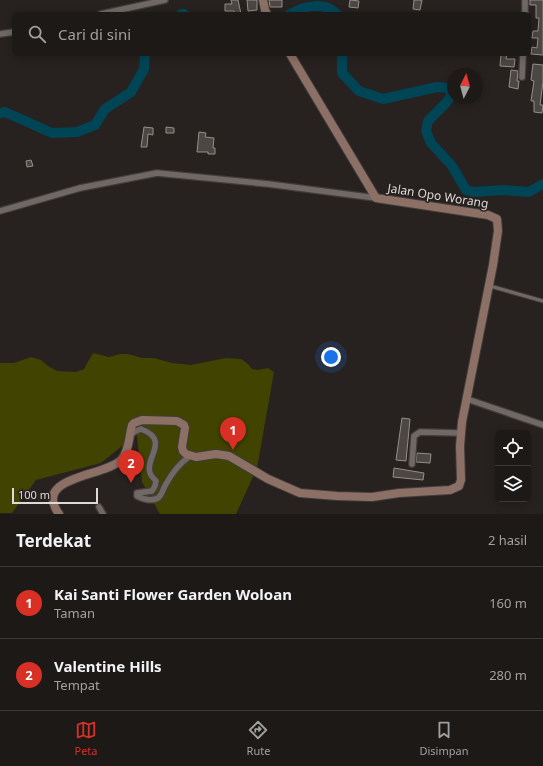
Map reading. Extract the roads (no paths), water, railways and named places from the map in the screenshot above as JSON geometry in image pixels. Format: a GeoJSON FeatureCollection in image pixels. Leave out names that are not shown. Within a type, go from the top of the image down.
{"type":"FeatureCollection","features":[{"type":"Feature","properties":{"kind":"street"},"geometry":{"type":"LineString","coordinates":[[110,12],[165,0]]}},
{"type":"Feature","properties":{"kind":"street"},"geometry":{"type":"LineString","coordinates":[[263,0],[266,12]]}},
{"type":"Feature","properties":{"kind":"street"},"geometry":{"type":"LineString","coordinates":[[525,0],[525,12]]}},
{"type":"Feature","properties":{"kind":"street"},"geometry":{"type":"LineString","coordinates":[[0,34],[12,32]]}},
{"type":"Feature","properties":{"kind":"street","name":"Jalan Opo Worang"},"geometry":{"type":"LineString","coordinates":[[190,456],[196,457],[216,454],[229,456],[268,479],[300,493],[372,497],[399,493],[450,490],[457,488],[461,480],[460,433],[489,286],[498,231],[497,219],[488,215],[376,198],[291,56]]}},
{"type":"Feature","properties":{"kind":"street"},"geometry":{"type":"LineString","coordinates":[[522,77],[523,56]]}},
{"type":"Feature","properties":{"kind":"street"},"geometry":{"type":"LineString","coordinates":[[0,211],[80,188],[157,173],[268,184],[376,198]]}},
{"type":"Feature","properties":{"kind":"street"},"geometry":{"type":"LineString","coordinates":[[467,399],[543,425]]}},
{"type":"Feature","properties":{"kind":"street"},"geometry":{"type":"LineString","coordinates":[[59,514],[54,507],[53,502],[56,488],[65,483],[116,464],[121,460],[126,452],[132,425],[138,421],[177,421],[184,425],[185,428],[182,442],[183,451],[190,456],[174,471],[159,497],[154,499],[141,498],[137,496],[137,493],[152,491],[155,486],[156,481],[150,474],[149,468],[156,446],[155,441],[141,429],[130,435]]}},
{"type":"Feature","properties":{"kind":"street"},"geometry":{"type":"LineString","coordinates":[[412,464],[414,436],[416,434],[420,432],[460,433]]}},
{"type":"Feature","properties":{"kind":"street"},"geometry":{"type":"LineString","coordinates":[[99,507],[103,514]]}},
{"type":"Feature","properties":{"kind":"lane"},"geometry":{"type":"LineString","coordinates":[[489,286],[543,301]]}},
{"type":"Feature","properties":{"kind":"waterway"},"geometry":{"type":"LineString","coordinates":[[294,12],[314,6],[326,7],[334,12]]}},
{"type":"Feature","properties":{"kind":"waterway"},"geometry":{"type":"LineString","coordinates":[[0,113],[5,112],[52,133],[77,132],[95,125],[105,109],[131,92],[144,69],[145,56]]}},
{"type":"Feature","properties":{"kind":"waterway"},"geometry":{"type":"LineString","coordinates":[[342,56],[342,73],[359,91],[383,99],[437,87],[448,88],[452,94],[446,103],[428,121],[426,131],[431,143],[452,166],[466,190],[474,192],[503,190],[529,192],[543,184]]}},
{"type":"Feature","properties":{"kind":"place","name":"Kai Santi Flower Garden Woloan"},"geometry":{"type":"Point","coordinates":[233,450]}},
{"type":"Feature","properties":{"kind":"place","name":"Valentine Hills"},"geometry":{"type":"Point","coordinates":[131,483]}}]}
